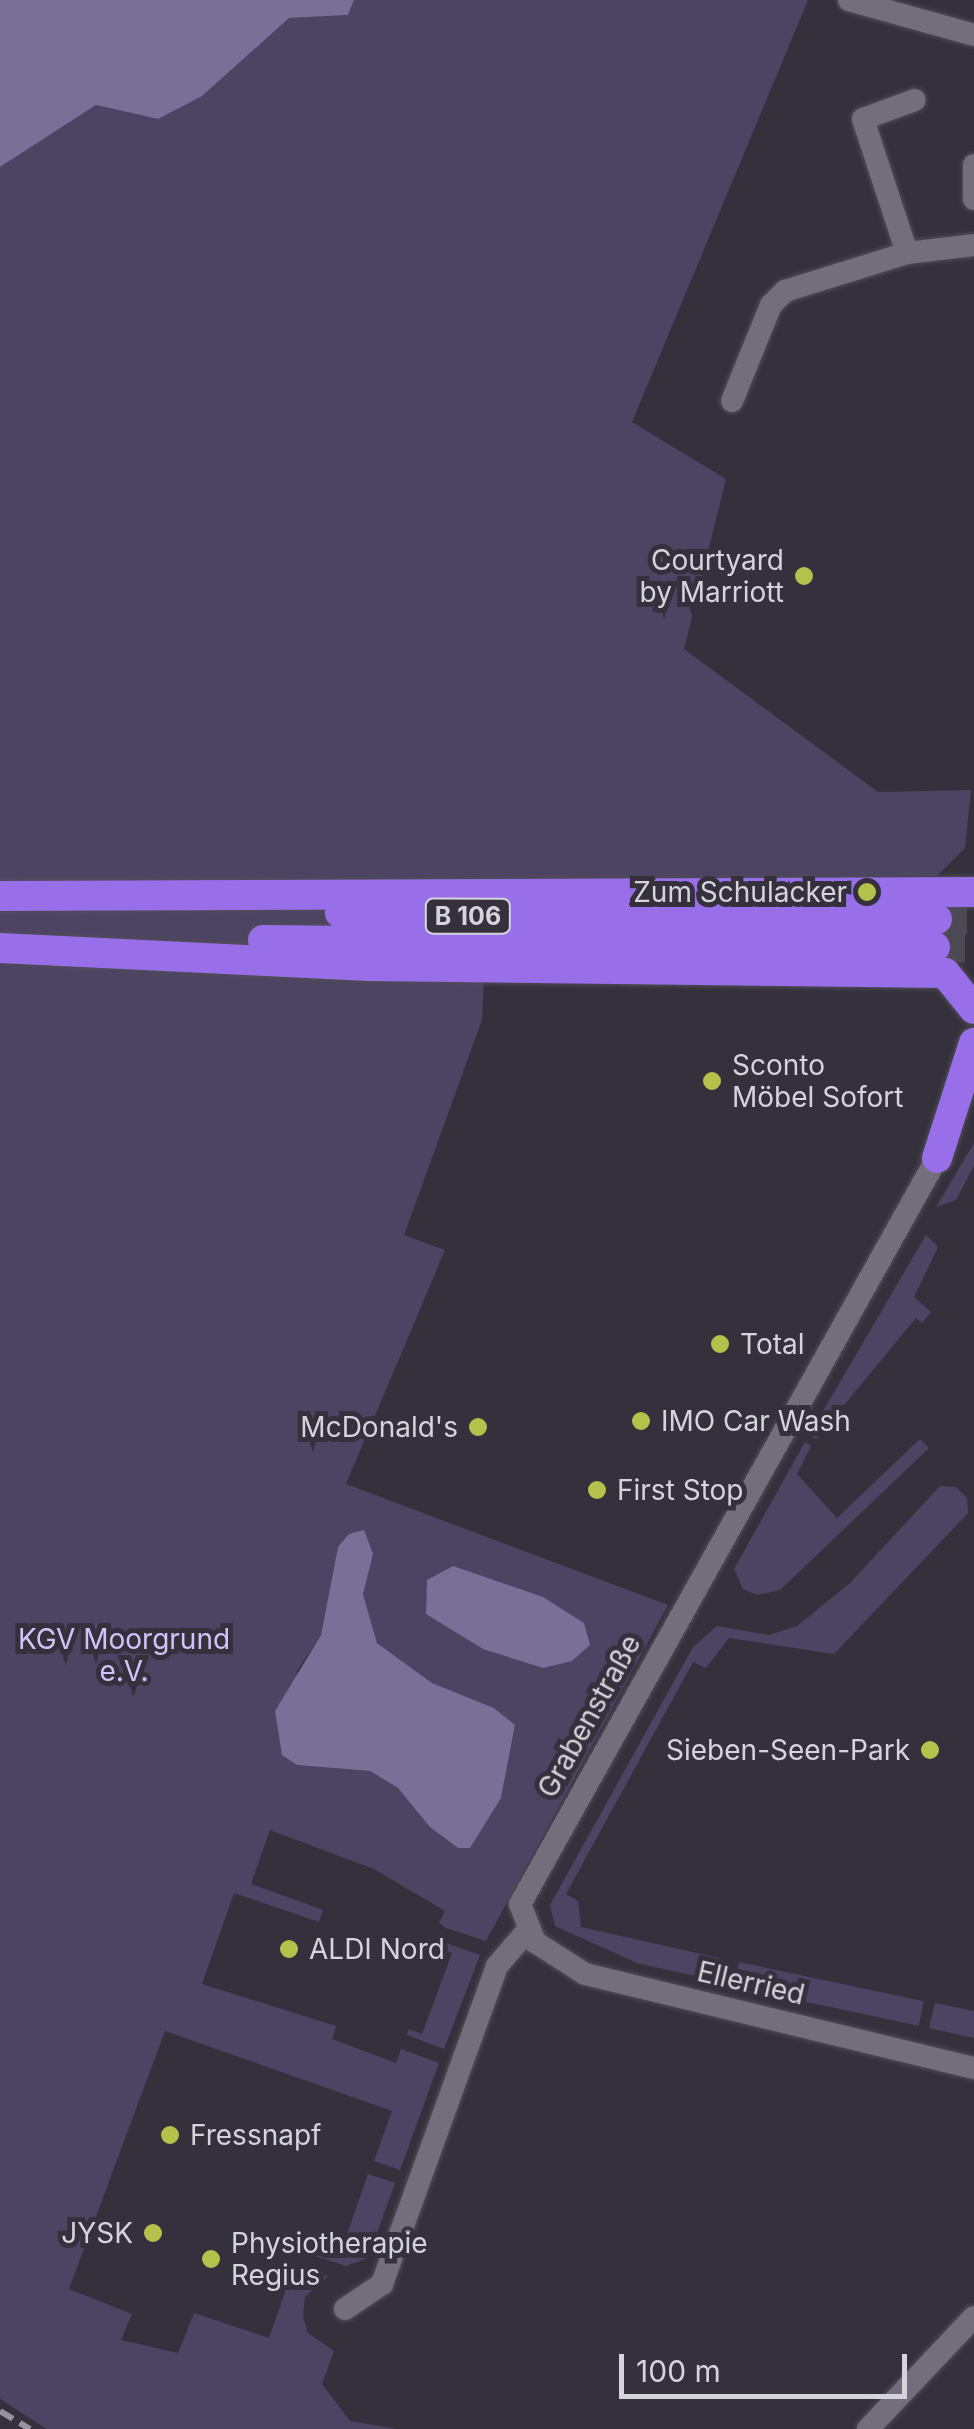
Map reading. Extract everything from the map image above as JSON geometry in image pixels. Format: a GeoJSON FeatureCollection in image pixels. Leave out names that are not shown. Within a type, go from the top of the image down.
{"type":"FeatureCollection","features":[{"type":"Feature","properties":{"kind":"highway"},"geometry":{"type":"LineString","coordinates":[[0,896],[955,925]]}},
{"type":"Feature","properties":{"kind":"highway","name":"B 106"},"geometry":{"type":"LineString","coordinates":[[0,904],[955,925]]}},
{"type":"Feature","properties":{"kind":"highway"},"geometry":{"type":"LineString","coordinates":[[0,948],[369,966],[955,925]]}},
{"type":"Feature","properties":{"kind":"highway"},"geometry":{"type":"LineString","coordinates":[[955,925],[974,1010]]}},
{"type":"Feature","properties":{"kind":"highway","name":"B 106"},"geometry":{"type":"LineString","coordinates":[[0,936],[955,925]]}},
{"type":"Feature","properties":{"kind":"highway"},"geometry":{"type":"LineString","coordinates":[[937,1158],[974,1043]]}},
{"type":"Feature","properties":{"kind":"highway"},"geometry":{"type":"LineString","coordinates":[[937,1158],[974,1110]]}},
{"type":"Feature","properties":{"kind":"street"},"geometry":{"type":"LineString","coordinates":[[848,0],[974,35]]}},
{"type":"Feature","properties":{"kind":"street"},"geometry":{"type":"LineString","coordinates":[[907,253],[864,119],[915,100]]}},
{"type":"Feature","properties":{"kind":"street"},"geometry":{"type":"LineString","coordinates":[[974,164],[974,199]]}},
{"type":"Feature","properties":{"kind":"street"},"geometry":{"type":"LineString","coordinates":[[732,401],[771,305],[785,292],[907,253],[974,245]]}},
{"type":"Feature","properties":{"kind":"street","name":"Grabenstraße"},"geometry":{"type":"LineString","coordinates":[[528,1930],[520,1904],[937,1158]]}},
{"type":"Feature","properties":{"kind":"street"},"geometry":{"type":"LineString","coordinates":[[345,2309],[382,2284],[497,1966],[528,1930]]}},
{"type":"Feature","properties":{"kind":"street","name":"Ellerried"},"geometry":{"type":"LineString","coordinates":[[528,1930],[547,1954],[585,1974],[974,2068]]}},
{"type":"Feature","properties":{"kind":"street"},"geometry":{"type":"LineString","coordinates":[[868,2429],[974,2317]]}},
{"type":"Feature","properties":{"kind":"green space","name":"KGV Moorgrund e.V."},"geometry":{"type":"Polygon","coordinates":[[[354,0],[808,0],[632,422],[726,479],[684,649],[878,792],[971,790],[965,848],[937,876],[489,879],[482,1020],[404,1235],[445,1250],[346,1484],[668,1605],[486,1941],[446,1928],[439,1923],[445,1911],[374,1869],[270,1830],[251,1884],[323,1910],[319,1922],[234,1893],[202,1984],[336,2026],[332,2039],[396,2063],[401,2049],[439,2063],[400,2170],[374,2161],[392,2111],[165,2031],[69,2289],[132,2314],[121,2340],[178,2353],[194,2313],[269,2338],[292,2272],[306,2268],[328,2276],[305,2297],[303,2317],[308,2333],[334,2351],[322,2384],[350,2421],[397,2429],[47,2429],[0,2399],[0,167],[96,105],[158,119],[289,18],[348,15],[354,0]],[[338,1547],[321,1635],[297,1671],[297,1765],[370,1771],[398,1788],[458,1848],[501,1798],[515,1726],[494,1708],[432,1683],[377,1643],[363,1594],[367,1575],[338,1547]]]}},
{"type":"Feature","properties":{"kind":"green space"},"geometry":{"type":"Polygon","coordinates":[[[974,1143],[974,1166],[956,1200],[936,1207],[974,1143]]]}},
{"type":"Feature","properties":{"kind":"green space"},"geometry":{"type":"Polygon","coordinates":[[[926,1235],[938,1247],[914,1297],[931,1312],[922,1323],[916,1318],[816,1439],[809,1435],[926,1235]]]}},
{"type":"Feature","properties":{"kind":"green space"},"geometry":{"type":"Polygon","coordinates":[[[920,1439],[929,1448],[780,1590],[757,1595],[743,1589],[734,1569],[805,1442],[811,1446],[797,1474],[837,1518],[920,1439]]]}},
{"type":"Feature","properties":{"kind":"green space"},"geometry":{"type":"Polygon","coordinates":[[[940,1486],[956,1487],[967,1498],[968,1513],[834,1654],[729,1638],[706,1668],[693,1662],[566,1894],[578,1901],[581,1927],[719,1958],[709,1979],[637,1963],[555,1926],[550,1905],[693,1647],[717,1626],[769,1635],[797,1626],[850,1583],[940,1486]]]}},
{"type":"Feature","properties":{"kind":"green space"},"geometry":{"type":"Polygon","coordinates":[[[440,1941],[480,1955],[444,2049],[407,2035],[409,2029],[422,2034],[452,1953],[438,1947],[440,1941]]]}},
{"type":"Feature","properties":{"kind":"green space"},"geometry":{"type":"Polygon","coordinates":[[[739,1962],[924,2001],[919,2026],[734,1986],[739,1962]]]}},
{"type":"Feature","properties":{"kind":"green space"},"geometry":{"type":"Polygon","coordinates":[[[935,2003],[974,2011],[974,2038],[929,2028],[935,2003]]]}},
{"type":"Feature","properties":{"kind":"green space"},"geometry":{"type":"Polygon","coordinates":[[[368,2174],[395,2183],[368,2258],[346,2266],[312,2255],[319,2236],[344,2243],[368,2174]]]}},
{"type":"Feature","properties":{"kind":"shaded area"},"geometry":{"type":"Polygon","coordinates":[[[0,0],[354,0],[348,15],[289,18],[202,96],[158,119],[96,105],[0,167],[0,0]]]}},
{"type":"Feature","properties":{"kind":"shaded area"},"geometry":{"type":"Polygon","coordinates":[[[364,1530],[373,1554],[363,1594],[377,1643],[432,1683],[494,1708],[515,1725],[501,1798],[470,1848],[458,1848],[430,1827],[398,1788],[370,1771],[297,1765],[282,1755],[275,1711],[321,1635],[338,1547],[349,1534],[364,1530]]]}},
{"type":"Feature","properties":{"kind":"shaded area"},"geometry":{"type":"Polygon","coordinates":[[[453,1566],[543,1597],[584,1623],[590,1645],[572,1661],[543,1668],[483,1649],[426,1614],[427,1580],[453,1566]]]}},
{"type":"Feature","properties":{"kind":"tunnel"},"geometry":{"type":"LineString","coordinates":[[937,919],[974,920]]}},
{"type":"Feature","properties":{"kind":"tunnel"},"geometry":{"type":"LineString","coordinates":[[935,947],[974,948]]}},
{"type":"Feature","properties":{"kind":"railway"},"geometry":{"type":"LineString","coordinates":[[0,2411],[30,2429]]}},
{"type":"Feature","properties":{"kind":"place","name":"Courtyard by Marriott"},"geometry":{"type":"Point","coordinates":[804,576]}},
{"type":"Feature","properties":{"kind":"place","name":"Zum Schulacker"},"geometry":{"type":"Point","coordinates":[867,892]}},
{"type":"Feature","properties":{"kind":"place","name":"Sconto Möbel Sofort"},"geometry":{"type":"Point","coordinates":[712,1081]}},
{"type":"Feature","properties":{"kind":"place","name":"Total"},"geometry":{"type":"Point","coordinates":[720,1344]}},
{"type":"Feature","properties":{"kind":"place","name":"IMO Car Wash"},"geometry":{"type":"Point","coordinates":[641,1421]}},
{"type":"Feature","properties":{"kind":"place","name":"McDonald's"},"geometry":{"type":"Point","coordinates":[478,1427]}},
{"type":"Feature","properties":{"kind":"place","name":"First Stop"},"geometry":{"type":"Point","coordinates":[597,1490]}},
{"type":"Feature","properties":{"kind":"place","name":"Sieben-Seen-Park"},"geometry":{"type":"Point","coordinates":[930,1750]}},
{"type":"Feature","properties":{"kind":"place","name":"ALDI Nord"},"geometry":{"type":"Point","coordinates":[289,1949]}},
{"type":"Feature","properties":{"kind":"place","name":"Fressnapf"},"geometry":{"type":"Point","coordinates":[170,2135]}},
{"type":"Feature","properties":{"kind":"place","name":"JYSK"},"geometry":{"type":"Point","coordinates":[153,2233]}},
{"type":"Feature","properties":{"kind":"place","name":"Physiotherapie Regius"},"geometry":{"type":"Point","coordinates":[211,2259]}}]}
